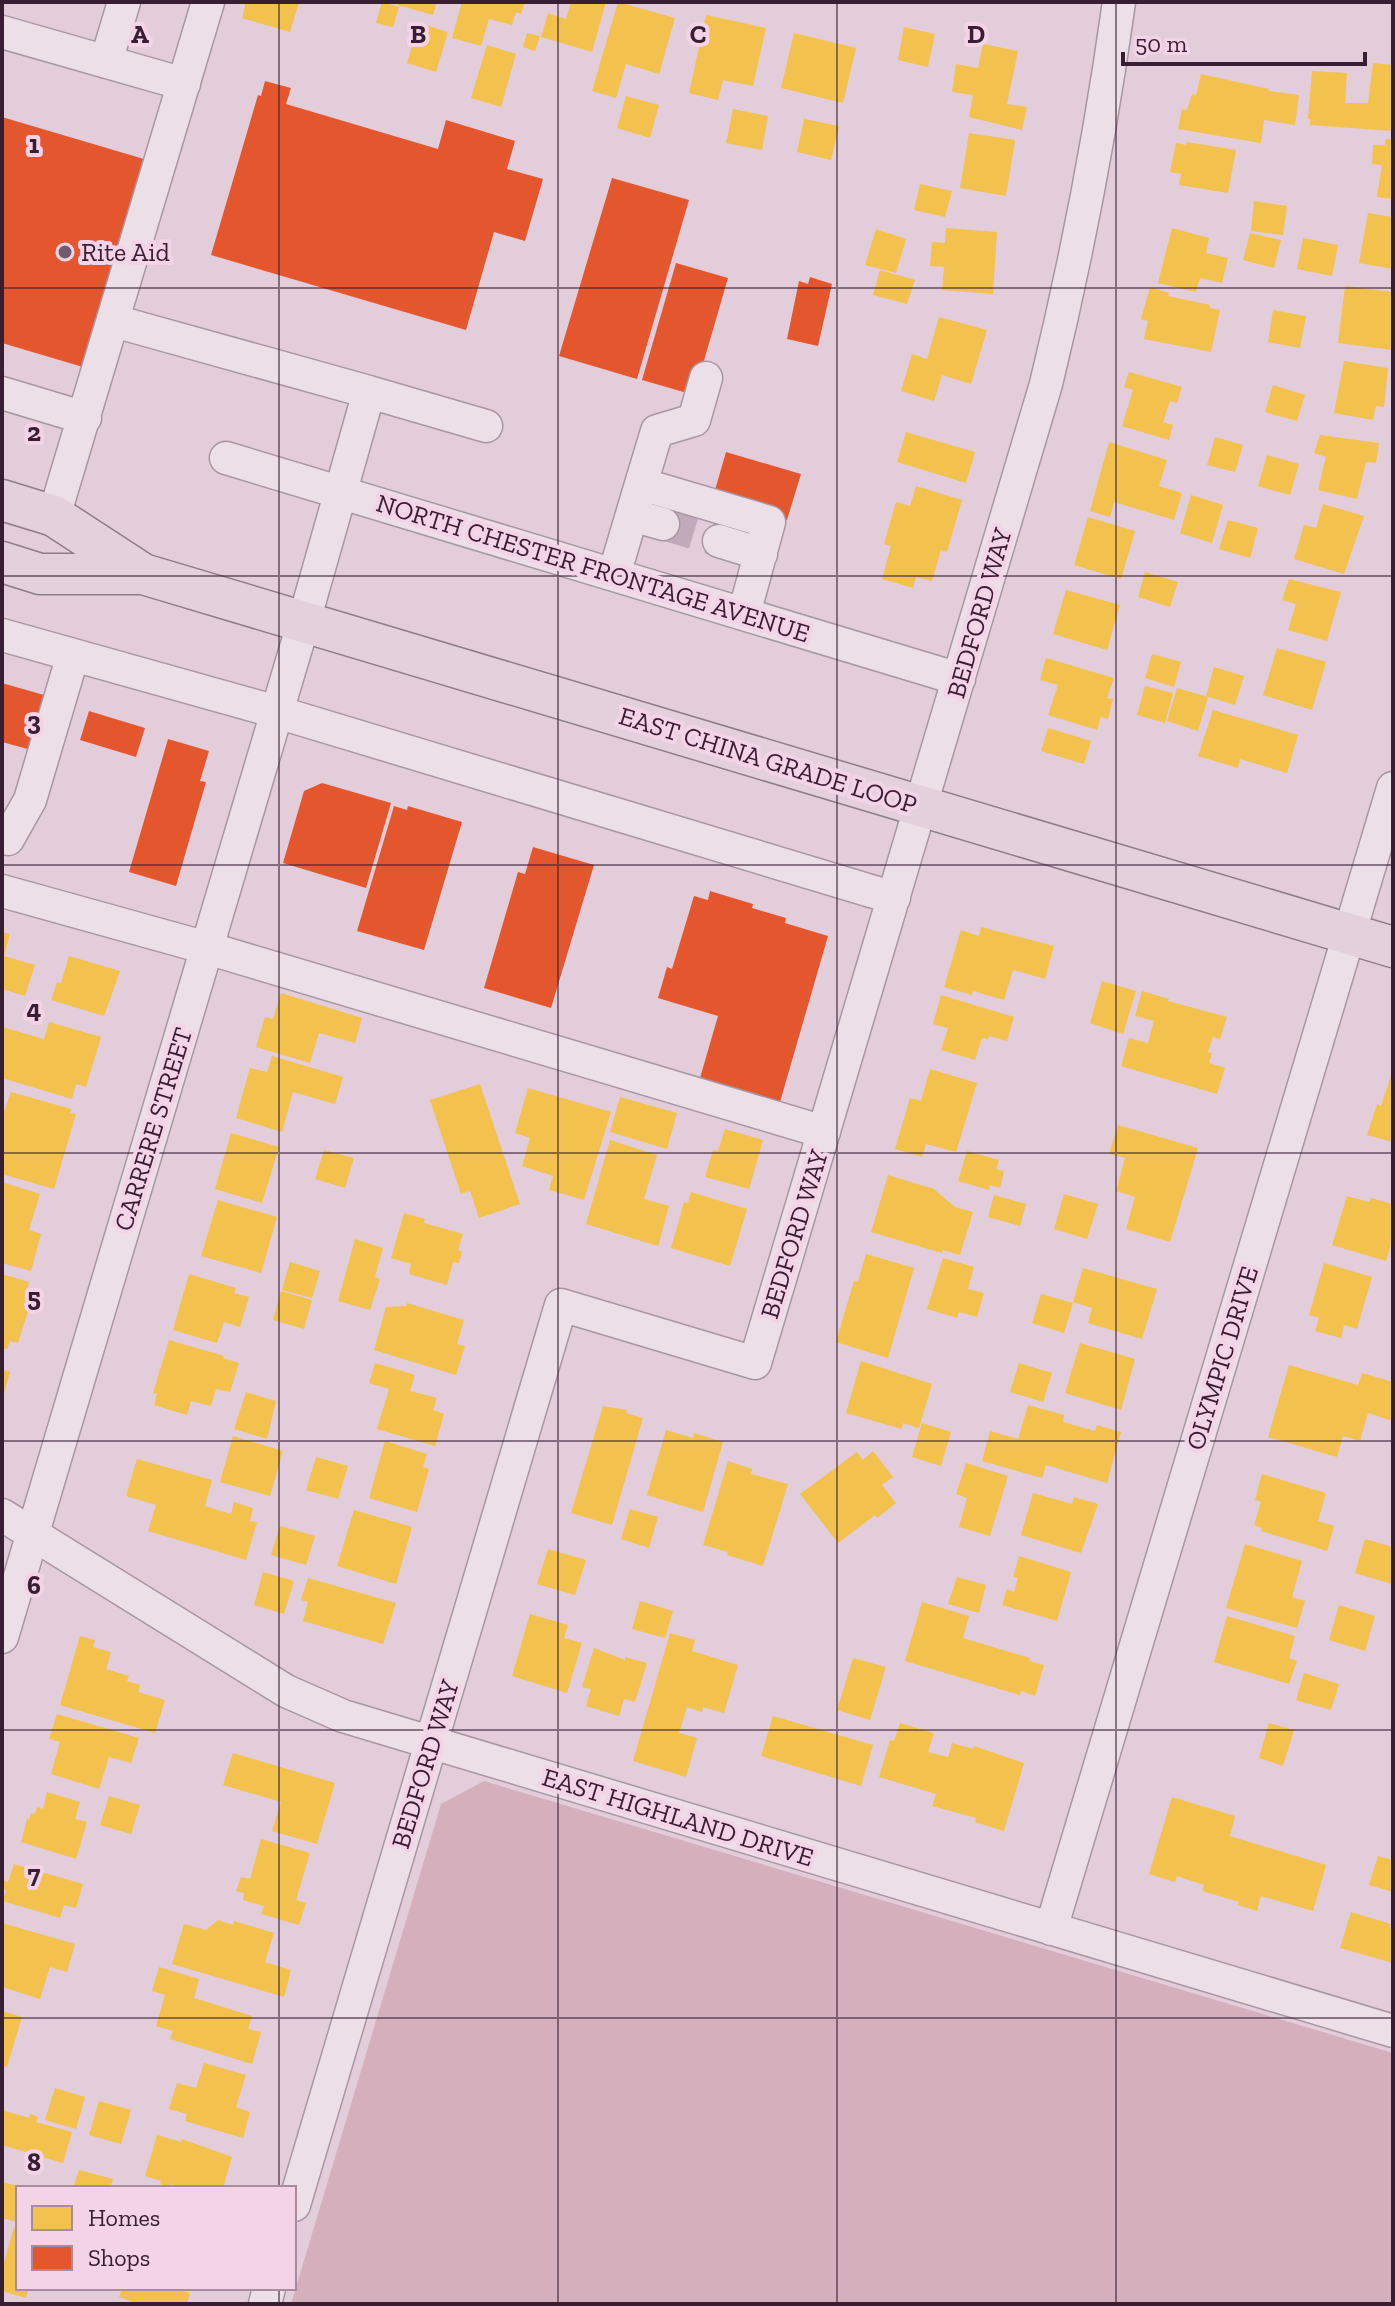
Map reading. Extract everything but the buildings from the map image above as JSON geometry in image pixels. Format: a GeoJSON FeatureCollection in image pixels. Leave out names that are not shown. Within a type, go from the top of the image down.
{"type":"FeatureCollection","features":[{"type":"Feature","properties":{"kind":"main road","name":"EAST CHINA GRADE LOOP"},"geometry":{"type":"LineString","coordinates":[[2,500],[54,516],[143,574]]}},
{"type":"Feature","properties":{"kind":"main road","name":"EAST CHINA GRADE LOOP"},"geometry":{"type":"LineString","coordinates":[[2,562],[40,574],[143,574],[1393,947]]}},
{"type":"Feature","properties":{"kind":"street"},"geometry":{"type":"LineString","coordinates":[[106,62],[124,2]]}},
{"type":"Feature","properties":{"kind":"street"},"geometry":{"type":"LineString","coordinates":[[54,516],[208,2]]}},
{"type":"Feature","properties":{"kind":"street","name":"BEDFORD WAY"},"geometry":{"type":"LineString","coordinates":[[296,2198],[561,1305],[755,1363],[1046,384],[1079,249],[1119,2]]}},
{"type":"Feature","properties":{"kind":"street"},"geometry":{"type":"LineString","coordinates":[[2,32],[184,84]]}},
{"type":"Feature","properties":{"kind":"street"},"geometry":{"type":"LineString","coordinates":[[114,321],[486,426]]}},
{"type":"Feature","properties":{"kind":"street"},"geometry":{"type":"LineString","coordinates":[[614,575],[657,431],[694,420],[706,378]]}},
{"type":"Feature","properties":{"kind":"street","name":"CARRERE STREET"},"geometry":{"type":"LineString","coordinates":[[2,1637],[304,621],[369,392]]}},
{"type":"Feature","properties":{"kind":"street"},"geometry":{"type":"LineString","coordinates":[[2,393],[85,418]]}},
{"type":"Feature","properties":{"kind":"street","name":"NORTH CHESTER FRONTAGE AVENUE"},"geometry":{"type":"LineString","coordinates":[[226,458],[959,679]]}},
{"type":"Feature","properties":{"kind":"street"},"geometry":{"type":"LineString","coordinates":[[641,484],[769,522],[744,614]]}},
{"type":"Feature","properties":{"kind":"street"},"geometry":{"type":"LineString","coordinates":[[632,515],[663,524]]}},
{"type":"Feature","properties":{"kind":"street"},"geometry":{"type":"LineString","coordinates":[[719,541],[761,554]]}},
{"type":"Feature","properties":{"kind":"street"},"geometry":{"type":"LineString","coordinates":[[2,635],[277,712],[894,898]]}},
{"type":"Feature","properties":{"kind":"street"},"geometry":{"type":"LineString","coordinates":[[73,655],[30,800],[5,836],[3,891],[207,948],[824,1132]]}},
{"type":"Feature","properties":{"kind":"street","name":"OLYMPIC DRIVE"},"geometry":{"type":"LineString","coordinates":[[1051,1929],[1393,788]]}},
{"type":"Feature","properties":{"kind":"street","name":"EAST HIGHLAND DRIVE"},"geometry":{"type":"LineString","coordinates":[[2,1515],[286,1691],[343,1716],[1393,2031]]}},
{"type":"Feature","properties":{"kind":"shaded area"},"geometry":{"type":"Polygon","coordinates":[[[484,1781],[1393,2053],[1393,2304],[291,2304],[441,1804],[484,1781]]]}},
{"type":"Feature","properties":{"kind":"tunnel"},"geometry":{"type":"LineString","coordinates":[[663,524],[719,541]]}},
{"type":"Feature","properties":{"kind":"place","name":"Rite Aid"},"geometry":{"type":"Point","coordinates":[65,252]}}]}
